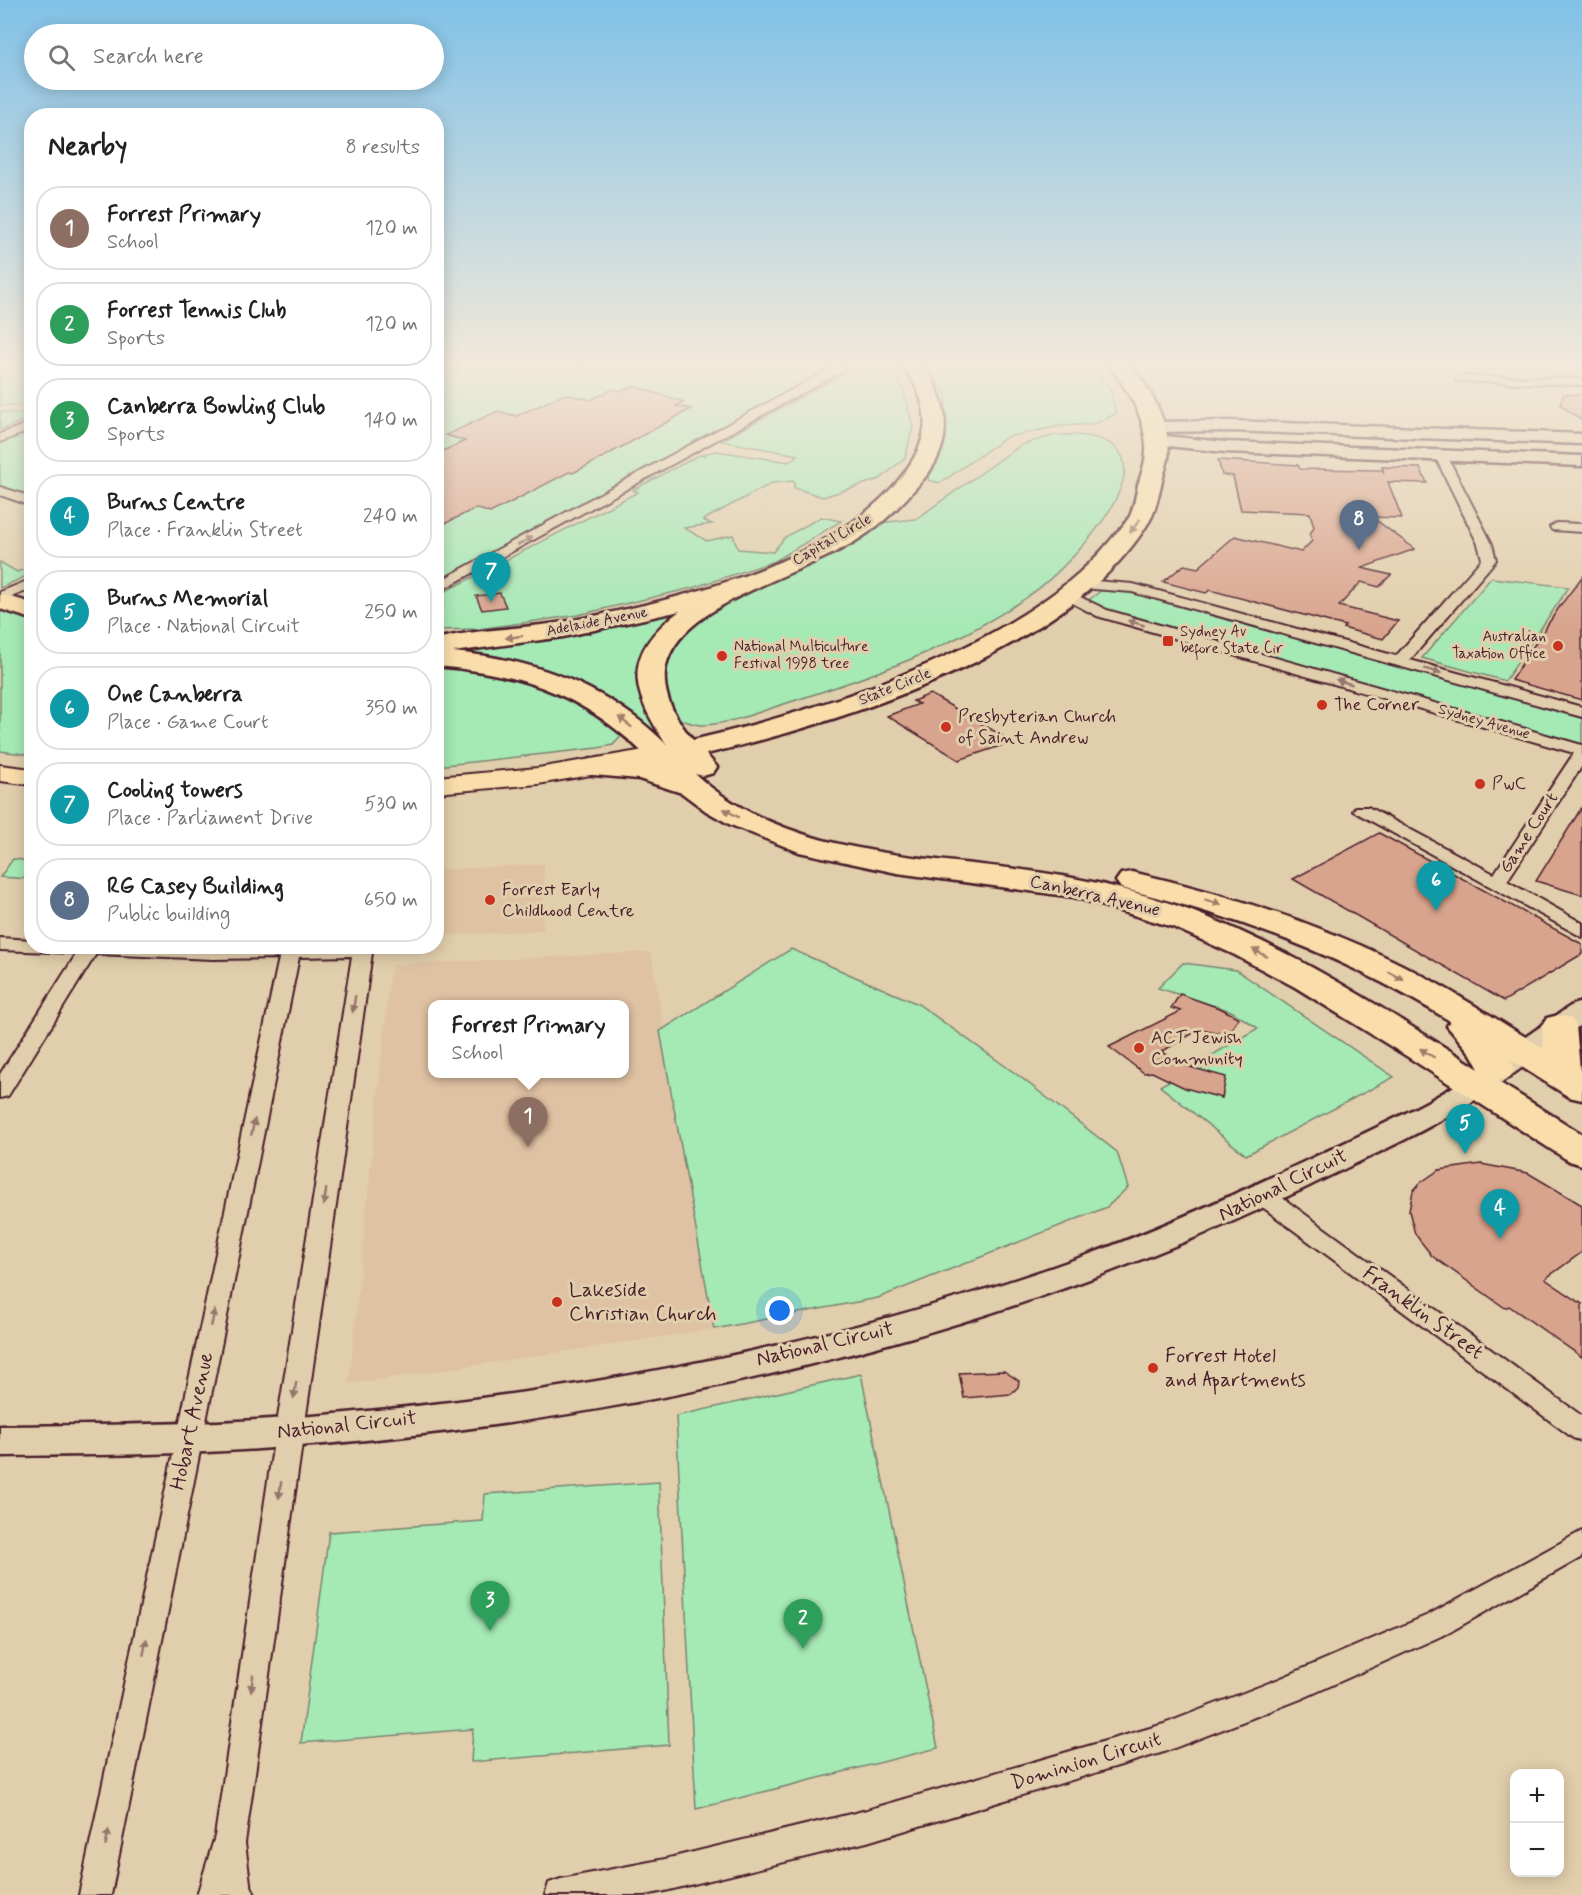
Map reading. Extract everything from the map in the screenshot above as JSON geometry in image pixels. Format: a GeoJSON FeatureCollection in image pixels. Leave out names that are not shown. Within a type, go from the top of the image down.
{"type":"FeatureCollection","features":[{"type":"Feature","properties":{"kind":"highway","name":"Capital Circle"},"geometry":{"type":"LineString","coordinates":[[754,580],[803,559],[849,534],[885,509],[916,476],[929,452]]}},
{"type":"Feature","properties":{"kind":"highway","name":"State Circle"},"geometry":{"type":"LineString","coordinates":[[669,747],[752,734],[929,666],[1042,614],[1068,588],[1119,516],[1131,490],[1133,452]]}},
{"type":"Feature","properties":{"kind":"highway","name":"State Circle"},"geometry":{"type":"LineString","coordinates":[[929,666],[992,626],[1068,588],[1105,562],[1144,513],[1155,482],[1154,452]]}},
{"type":"Feature","properties":{"kind":"highway","name":"Adelaide Avenue"},"geometry":{"type":"LineString","coordinates":[[444,644],[536,634],[613,620],[684,603],[754,580]]}},
{"type":"Feature","properties":{"kind":"highway"},"geometry":{"type":"LineString","coordinates":[[669,747],[651,696],[649,675],[653,656],[664,639],[684,619],[754,580]]}},
{"type":"Feature","properties":{"kind":"highway"},"geometry":{"type":"LineString","coordinates":[[0,599],[24,609]]}},
{"type":"Feature","properties":{"kind":"highway"},"geometry":{"type":"LineString","coordinates":[[444,659],[500,666],[562,684],[669,747]]}},
{"type":"Feature","properties":{"kind":"highway","name":"State Circle"},"geometry":{"type":"LineString","coordinates":[[669,747],[747,722],[847,698]]}},
{"type":"Feature","properties":{"kind":"highway"},"geometry":{"type":"LineString","coordinates":[[592,768],[642,770],[705,783],[719,754],[752,734]]}},
{"type":"Feature","properties":{"kind":"highway","name":"Canberra Avenue"},"geometry":{"type":"LineString","coordinates":[[669,747],[747,822],[822,850],[878,861],[1060,885],[1121,898],[1192,922],[1248,947],[1304,977],[1501,1066],[1572,1082]]}},
{"type":"Feature","properties":{"kind":"highway","name":"Canberra Avenue"},"geometry":{"type":"LineString","coordinates":[[705,783],[773,812],[845,837],[912,849],[1100,874],[1206,900],[1335,946],[1424,992],[1444,1012],[1479,1039],[1501,1066],[1538,1123],[1582,1152]]}},
{"type":"Feature","properties":{"kind":"highway"},"geometry":{"type":"LineString","coordinates":[[1571,1018],[1572,1082]]}},
{"type":"Feature","properties":{"kind":"main road"},"geometry":{"type":"LineString","coordinates":[[1355,452],[1582,461]]}},
{"type":"Feature","properties":{"kind":"main road","name":"State Circle"},"geometry":{"type":"LineString","coordinates":[[444,784],[538,776],[592,768],[669,747]]}},
{"type":"Feature","properties":{"kind":"main road","name":"State Circle"},"geometry":{"type":"LineString","coordinates":[[444,771],[669,747]]}},
{"type":"Feature","properties":{"kind":"main road"},"geometry":{"type":"LineString","coordinates":[[0,757],[24,761]]}},
{"type":"Feature","properties":{"kind":"main road"},"geometry":{"type":"LineString","coordinates":[[0,772],[24,776]]}},
{"type":"Feature","properties":{"kind":"main road","name":"National Circuit"},"geometry":{"type":"LineString","coordinates":[[0,1441],[188,1437],[289,1432],[402,1420],[592,1395],[852,1339],[987,1302],[1083,1269],[1182,1232],[1264,1197],[1464,1094],[1571,1018]]}},
{"type":"Feature","properties":{"kind":"street"},"geometry":{"type":"LineString","coordinates":[[444,585],[688,452]]}},
{"type":"Feature","properties":{"kind":"street"},"geometry":{"type":"LineString","coordinates":[[1399,662],[1489,560],[1485,544],[1441,456]]}},
{"type":"Feature","properties":{"kind":"street"},"geometry":{"type":"LineString","coordinates":[[0,491],[24,499]]}},
{"type":"Feature","properties":{"kind":"street"},"geometry":{"type":"LineString","coordinates":[[1557,527],[1582,528]]}},
{"type":"Feature","properties":{"kind":"street","name":"Sydney Avenue"},"geometry":{"type":"LineString","coordinates":[[1105,562],[1113,576],[1133,588],[1582,712]]}},
{"type":"Feature","properties":{"kind":"street"},"geometry":{"type":"LineString","coordinates":[[0,599],[24,587]]}},
{"type":"Feature","properties":{"kind":"street","name":"Sydney Avenue"},"geometry":{"type":"LineString","coordinates":[[1068,588],[1133,588]]}},
{"type":"Feature","properties":{"kind":"street","name":"Sydney Avenue"},"geometry":{"type":"LineString","coordinates":[[1068,588],[1102,613],[1582,752]]}},
{"type":"Feature","properties":{"kind":"street"},"geometry":{"type":"LineString","coordinates":[[1042,614],[1061,610],[1102,613]]}},
{"type":"Feature","properties":{"kind":"street"},"geometry":{"type":"LineString","coordinates":[[1188,638],[1182,630],[1182,620],[1198,613],[1215,611]]}},
{"type":"Feature","properties":{"kind":"street","name":"Game Court"},"geometry":{"type":"LineString","coordinates":[[1497,883],[1582,752]]}},
{"type":"Feature","properties":{"kind":"street","name":"Game Court"},"geometry":{"type":"LineString","coordinates":[[1362,811],[1582,931]]}},
{"type":"Feature","properties":{"kind":"street"},"geometry":{"type":"LineString","coordinates":[[0,944],[24,946]]}},
{"type":"Feature","properties":{"kind":"street"},"geometry":{"type":"LineString","coordinates":[[0,1090],[86,954]]}},
{"type":"Feature","properties":{"kind":"street","name":"Hobart Avenue"},"geometry":{"type":"LineString","coordinates":[[98,1881],[188,1437],[290,954]]}},
{"type":"Feature","properties":{"kind":"street"},"geometry":{"type":"LineString","coordinates":[[213,1895],[231,1836],[289,1432],[362,954]]}},
{"type":"Feature","properties":{"kind":"street","name":"Franklin Street"},"geometry":{"type":"LineString","coordinates":[[1264,1197],[1582,1430]]}},
{"type":"Feature","properties":{"kind":"street","name":"Dominion Circuit"},"geometry":{"type":"LineString","coordinates":[[561,1895],[665,1885],[1164,1738],[1290,1689],[1438,1624],[1582,1543]]}},
{"type":"Feature","properties":{"kind":"street"},"geometry":{"type":"LineString","coordinates":[[231,1836],[234,1884],[239,1895]]}},
{"type":"Feature","properties":{"kind":"street"},"geometry":{"type":"LineString","coordinates":[[79,1895],[98,1881]]}},
{"type":"Feature","properties":{"kind":"shaded area","name":"Forrest Early Childhood Centre"},"geometry":{"type":"Polygon","coordinates":[[[544,864],[543,930],[444,936],[444,870],[544,864]]]}},
{"type":"Feature","properties":{"kind":"shaded area"},"geometry":{"type":"Polygon","coordinates":[[[651,952],[714,1329],[349,1384],[391,965],[651,952]]]}},
{"type":"Feature","properties":{"kind":"green space"},"geometry":{"type":"Polygon","coordinates":[[[0,452],[24,452],[24,498],[0,490],[0,452]]]}},
{"type":"Feature","properties":{"kind":"green space"},"geometry":{"type":"Polygon","coordinates":[[[444,452],[685,452],[444,585],[444,452]]]}},
{"type":"Feature","properties":{"kind":"green space"},"geometry":{"type":"Polygon","coordinates":[[[726,452],[789,462],[798,455],[784,452],[906,452],[905,458],[880,479],[823,497],[794,488],[794,481],[772,483],[703,520],[712,524],[684,528],[707,541],[733,535],[738,549],[773,552],[785,537],[821,517],[841,521],[775,561],[692,588],[578,615],[479,629],[444,630],[444,592],[638,492],[633,490],[699,455],[726,452]]]}},
{"type":"Feature","properties":{"kind":"green space"},"geometry":{"type":"Polygon","coordinates":[[[940,452],[985,452],[940,483],[928,480],[940,452]]]}},
{"type":"Feature","properties":{"kind":"green space"},"geometry":{"type":"Polygon","coordinates":[[[1010,452],[1120,452],[1124,474],[1115,500],[1097,529],[1048,580],[998,616],[909,660],[847,684],[755,714],[725,722],[701,725],[674,718],[661,692],[662,658],[684,628],[726,601],[808,566],[878,523],[916,519],[1010,452]]]}},
{"type":"Feature","properties":{"kind":"green space"},"geometry":{"type":"Polygon","coordinates":[[[0,562],[17,572],[24,570],[24,577],[0,588],[0,562]]]}},
{"type":"Feature","properties":{"kind":"green space"},"geometry":{"type":"Polygon","coordinates":[[[1491,578],[1569,587],[1505,681],[1422,658],[1491,578]]]}},
{"type":"Feature","properties":{"kind":"green space"},"geometry":{"type":"Polygon","coordinates":[[[1106,587],[1127,590],[1582,715],[1582,745],[1100,609],[1086,602],[1106,587]]]}},
{"type":"Feature","properties":{"kind":"green space"},"geometry":{"type":"Polygon","coordinates":[[[698,602],[668,626],[660,729],[650,731],[613,706],[444,651],[444,648],[698,602]]]}},
{"type":"Feature","properties":{"kind":"green space"},"geometry":{"type":"Polygon","coordinates":[[[0,610],[24,618],[24,754],[0,751],[0,610]]]}},
{"type":"Feature","properties":{"kind":"green space"},"geometry":{"type":"Polygon","coordinates":[[[444,663],[464,664],[568,692],[623,734],[613,745],[444,765],[444,663]]]}},
{"type":"Feature","properties":{"kind":"green space"},"geometry":{"type":"Polygon","coordinates":[[[13,859],[24,860],[24,879],[0,877],[13,859]]]}},
{"type":"Feature","properties":{"kind":"green space"},"geometry":{"type":"Polygon","coordinates":[[[791,949],[918,1004],[1019,1076],[1117,1152],[1128,1187],[1107,1207],[878,1298],[714,1329],[660,1031],[791,949]]]}},
{"type":"Feature","properties":{"kind":"green space"},"geometry":{"type":"Polygon","coordinates":[[[1183,963],[1236,970],[1394,1077],[1246,1155],[1160,1086],[1258,1028],[1231,1011],[1158,988],[1183,963]]]}},
{"type":"Feature","properties":{"kind":"green space"},"geometry":{"type":"Polygon","coordinates":[[[861,1374],[938,1748],[696,1809],[676,1416],[861,1374]]]}},
{"type":"Feature","properties":{"kind":"green space"},"geometry":{"type":"Polygon","coordinates":[[[659,1482],[669,1745],[471,1762],[473,1729],[301,1743],[329,1532],[483,1521],[485,1494],[659,1482]]]}},
{"type":"Feature","properties":{"kind":"building"},"geometry":{"type":"Polygon","coordinates":[[[444,452],[611,452],[490,513],[476,508],[444,524],[444,452]]]}},
{"type":"Feature","properties":{"kind":"building"},"geometry":{"type":"Polygon","coordinates":[[[1218,460],[1298,465],[1300,469],[1420,468],[1427,483],[1388,482],[1402,518],[1372,517],[1415,549],[1362,568],[1391,575],[1379,587],[1361,582],[1339,606],[1398,621],[1383,639],[1343,628],[1345,626],[1210,590],[1206,593],[1163,582],[1184,565],[1198,568],[1235,536],[1301,552],[1312,541],[1310,534],[1314,527],[1310,513],[1241,510],[1233,476],[1222,475],[1218,460]]]}},
{"type":"Feature","properties":{"kind":"building","name":"Australian Taxation Office"},"geometry":{"type":"Polygon","coordinates":[[[1582,577],[1582,700],[1511,680],[1560,606],[1582,577]]]}},
{"type":"Feature","properties":{"kind":"building"},"geometry":{"type":"Polygon","coordinates":[[[500,593],[506,607],[482,610],[476,596],[500,593]]]}},
{"type":"Feature","properties":{"kind":"building","name":"Presbyterian Church of Saint Andrew"},"geometry":{"type":"Polygon","coordinates":[[[930,694],[1003,736],[997,738],[1006,744],[959,760],[887,716],[919,704],[913,701],[930,694]]]}},
{"type":"Feature","properties":{"kind":"building"},"geometry":{"type":"Polygon","coordinates":[[[1582,807],[1582,895],[1536,881],[1582,807]]]}},
{"type":"Feature","properties":{"kind":"building"},"geometry":{"type":"Polygon","coordinates":[[[1379,833],[1582,944],[1582,954],[1504,1001],[1293,879],[1379,833]]]}},
{"type":"Feature","properties":{"kind":"building","name":"ACT Jewish Community"},"geometry":{"type":"Polygon","coordinates":[[[1180,994],[1222,1009],[1239,1018],[1228,1034],[1200,1029],[1161,1052],[1190,1067],[1226,1077],[1222,1098],[1185,1088],[1152,1072],[1144,1073],[1109,1047],[1181,1011],[1171,1008],[1180,994]]]}},
{"type":"Feature","properties":{"kind":"building"},"geometry":{"type":"Polygon","coordinates":[[[1481,1164],[1528,1173],[1582,1205],[1582,1252],[1545,1279],[1582,1304],[1582,1357],[1509,1306],[1505,1308],[1432,1256],[1415,1234],[1409,1211],[1413,1191],[1420,1183],[1439,1170],[1481,1164]]]}},
{"type":"Feature","properties":{"kind":"building"},"geometry":{"type":"Polygon","coordinates":[[[1004,1371],[1019,1381],[1018,1387],[1011,1394],[964,1398],[959,1373],[1004,1371]]]}},
{"type":"Feature","properties":{"kind":"place","name":"RG Casey Building"},"geometry":{"type":"Point","coordinates":[1359,550]}},
{"type":"Feature","properties":{"kind":"place","name":"Cooling towers"},"geometry":{"type":"Point","coordinates":[491,602]}},
{"type":"Feature","properties":{"kind":"place","name":"Sydney Av before State Cir"},"geometry":{"type":"Point","coordinates":[1168,641]}},
{"type":"Feature","properties":{"kind":"place","name":"Australian Taxation Office"},"geometry":{"type":"Point","coordinates":[1558,646]}},
{"type":"Feature","properties":{"kind":"place","name":"National Multiculture Festival 1998 tree"},"geometry":{"type":"Point","coordinates":[722,656]}},
{"type":"Feature","properties":{"kind":"place","name":"The Corner"},"geometry":{"type":"Point","coordinates":[1322,705]}},
{"type":"Feature","properties":{"kind":"place","name":"Presbyterian Church of Saint Andrew"},"geometry":{"type":"Point","coordinates":[946,727]}},
{"type":"Feature","properties":{"kind":"place","name":"PwC"},"geometry":{"type":"Point","coordinates":[1480,784]}},
{"type":"Feature","properties":{"kind":"place","name":"Forrest Early Childhood Centre"},"geometry":{"type":"Point","coordinates":[490,900]}},
{"type":"Feature","properties":{"kind":"place","name":"One Canberra"},"geometry":{"type":"Point","coordinates":[1436,911]}},
{"type":"Feature","properties":{"kind":"place","name":"ACT Jewish Community"},"geometry":{"type":"Point","coordinates":[1139,1048]}},
{"type":"Feature","properties":{"kind":"place","name":"Forrest Primary"},"geometry":{"type":"Point","coordinates":[528,1147]}},
{"type":"Feature","properties":{"kind":"place","name":"Burns Memorial"},"geometry":{"type":"Point","coordinates":[1465,1154]}},
{"type":"Feature","properties":{"kind":"place","name":"Burns Centre"},"geometry":{"type":"Point","coordinates":[1500,1239]}},
{"type":"Feature","properties":{"kind":"place","name":"Lakeside Christian Church"},"geometry":{"type":"Point","coordinates":[557,1302]}},
{"type":"Feature","properties":{"kind":"place","name":"Forrest Hotel and Apartments"},"geometry":{"type":"Point","coordinates":[1153,1368]}},
{"type":"Feature","properties":{"kind":"place","name":"Canberra Bowling Club"},"geometry":{"type":"Point","coordinates":[490,1631]}},
{"type":"Feature","properties":{"kind":"place","name":"Forrest Tennis Club"},"geometry":{"type":"Point","coordinates":[803,1649]}}]}
